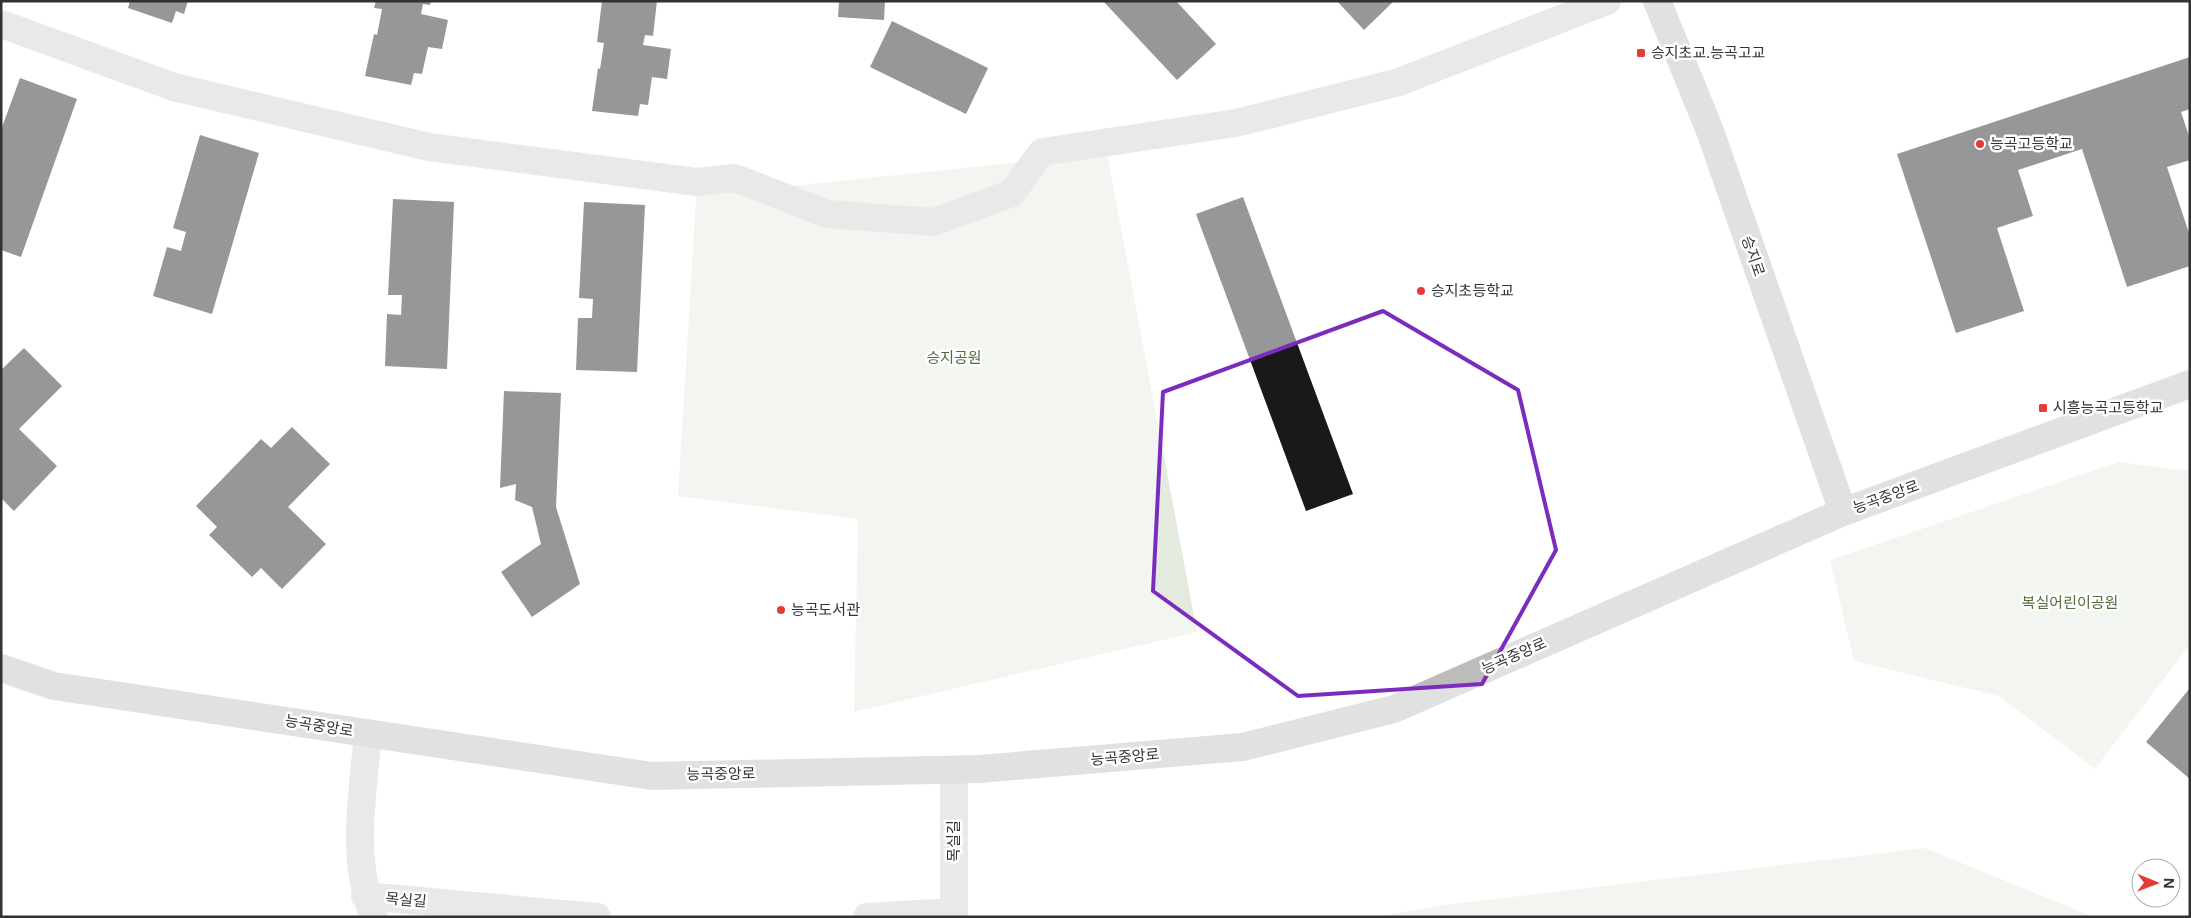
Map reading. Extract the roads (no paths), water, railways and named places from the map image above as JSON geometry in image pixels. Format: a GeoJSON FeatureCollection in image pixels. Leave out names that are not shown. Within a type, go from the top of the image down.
{"type":"FeatureCollection","features":[{"type":"Feature","properties":{"kind":"street"},"geometry":{"type":"LineString","coordinates":[[1,24],[174,87],[429,147],[697,182],[735,178],[827,214],[934,222],[1012,193],[1042,152],[1236,124],[1399,82],[1608,1]]}},
{"type":"Feature","properties":{"kind":"street","name":"승지로"},"geometry":{"type":"LineString","coordinates":[[1657,1],[1710,131],[1843,512]]}},
{"type":"Feature","properties":{"kind":"street","name":"능곡중앙로"},"geometry":{"type":"LineString","coordinates":[[1,668],[54,686],[652,776],[979,769],[1244,747],[1394,709],[1843,512],[2190,384]]}},
{"type":"Feature","properties":{"kind":"street","name":"목실길"},"geometry":{"type":"LineString","coordinates":[[368,733],[359,844],[370,907],[597,917]]}},
{"type":"Feature","properties":{"kind":"street","name":"목실길"},"geometry":{"type":"LineString","coordinates":[[867,917],[954,914],[954,770]]}},
{"type":"Feature","properties":{"kind":"place","name":"승지초교.능곡고교"},"geometry":{"type":"Point","coordinates":[1641,53]}},
{"type":"Feature","properties":{"kind":"place","name":"능곡고등학교"},"geometry":{"type":"Point","coordinates":[1980,144]}},
{"type":"Feature","properties":{"kind":"place","name":"승지초등학교"},"geometry":{"type":"Point","coordinates":[1421,291]}},
{"type":"Feature","properties":{"kind":"place","name":"시흥능곡고등학교"},"geometry":{"type":"Point","coordinates":[2043,408]}},
{"type":"Feature","properties":{"kind":"place","name":"능곡도서관"},"geometry":{"type":"Point","coordinates":[781,610]}},
{"type":"Feature","properties":{"kind":"park label","name":"승지공원"},"geometry":{"type":"Point","coordinates":[954,358]}},
{"type":"Feature","properties":{"kind":"park label","name":"복실어린이공원"},"geometry":{"type":"Point","coordinates":[2070,603]}}]}
